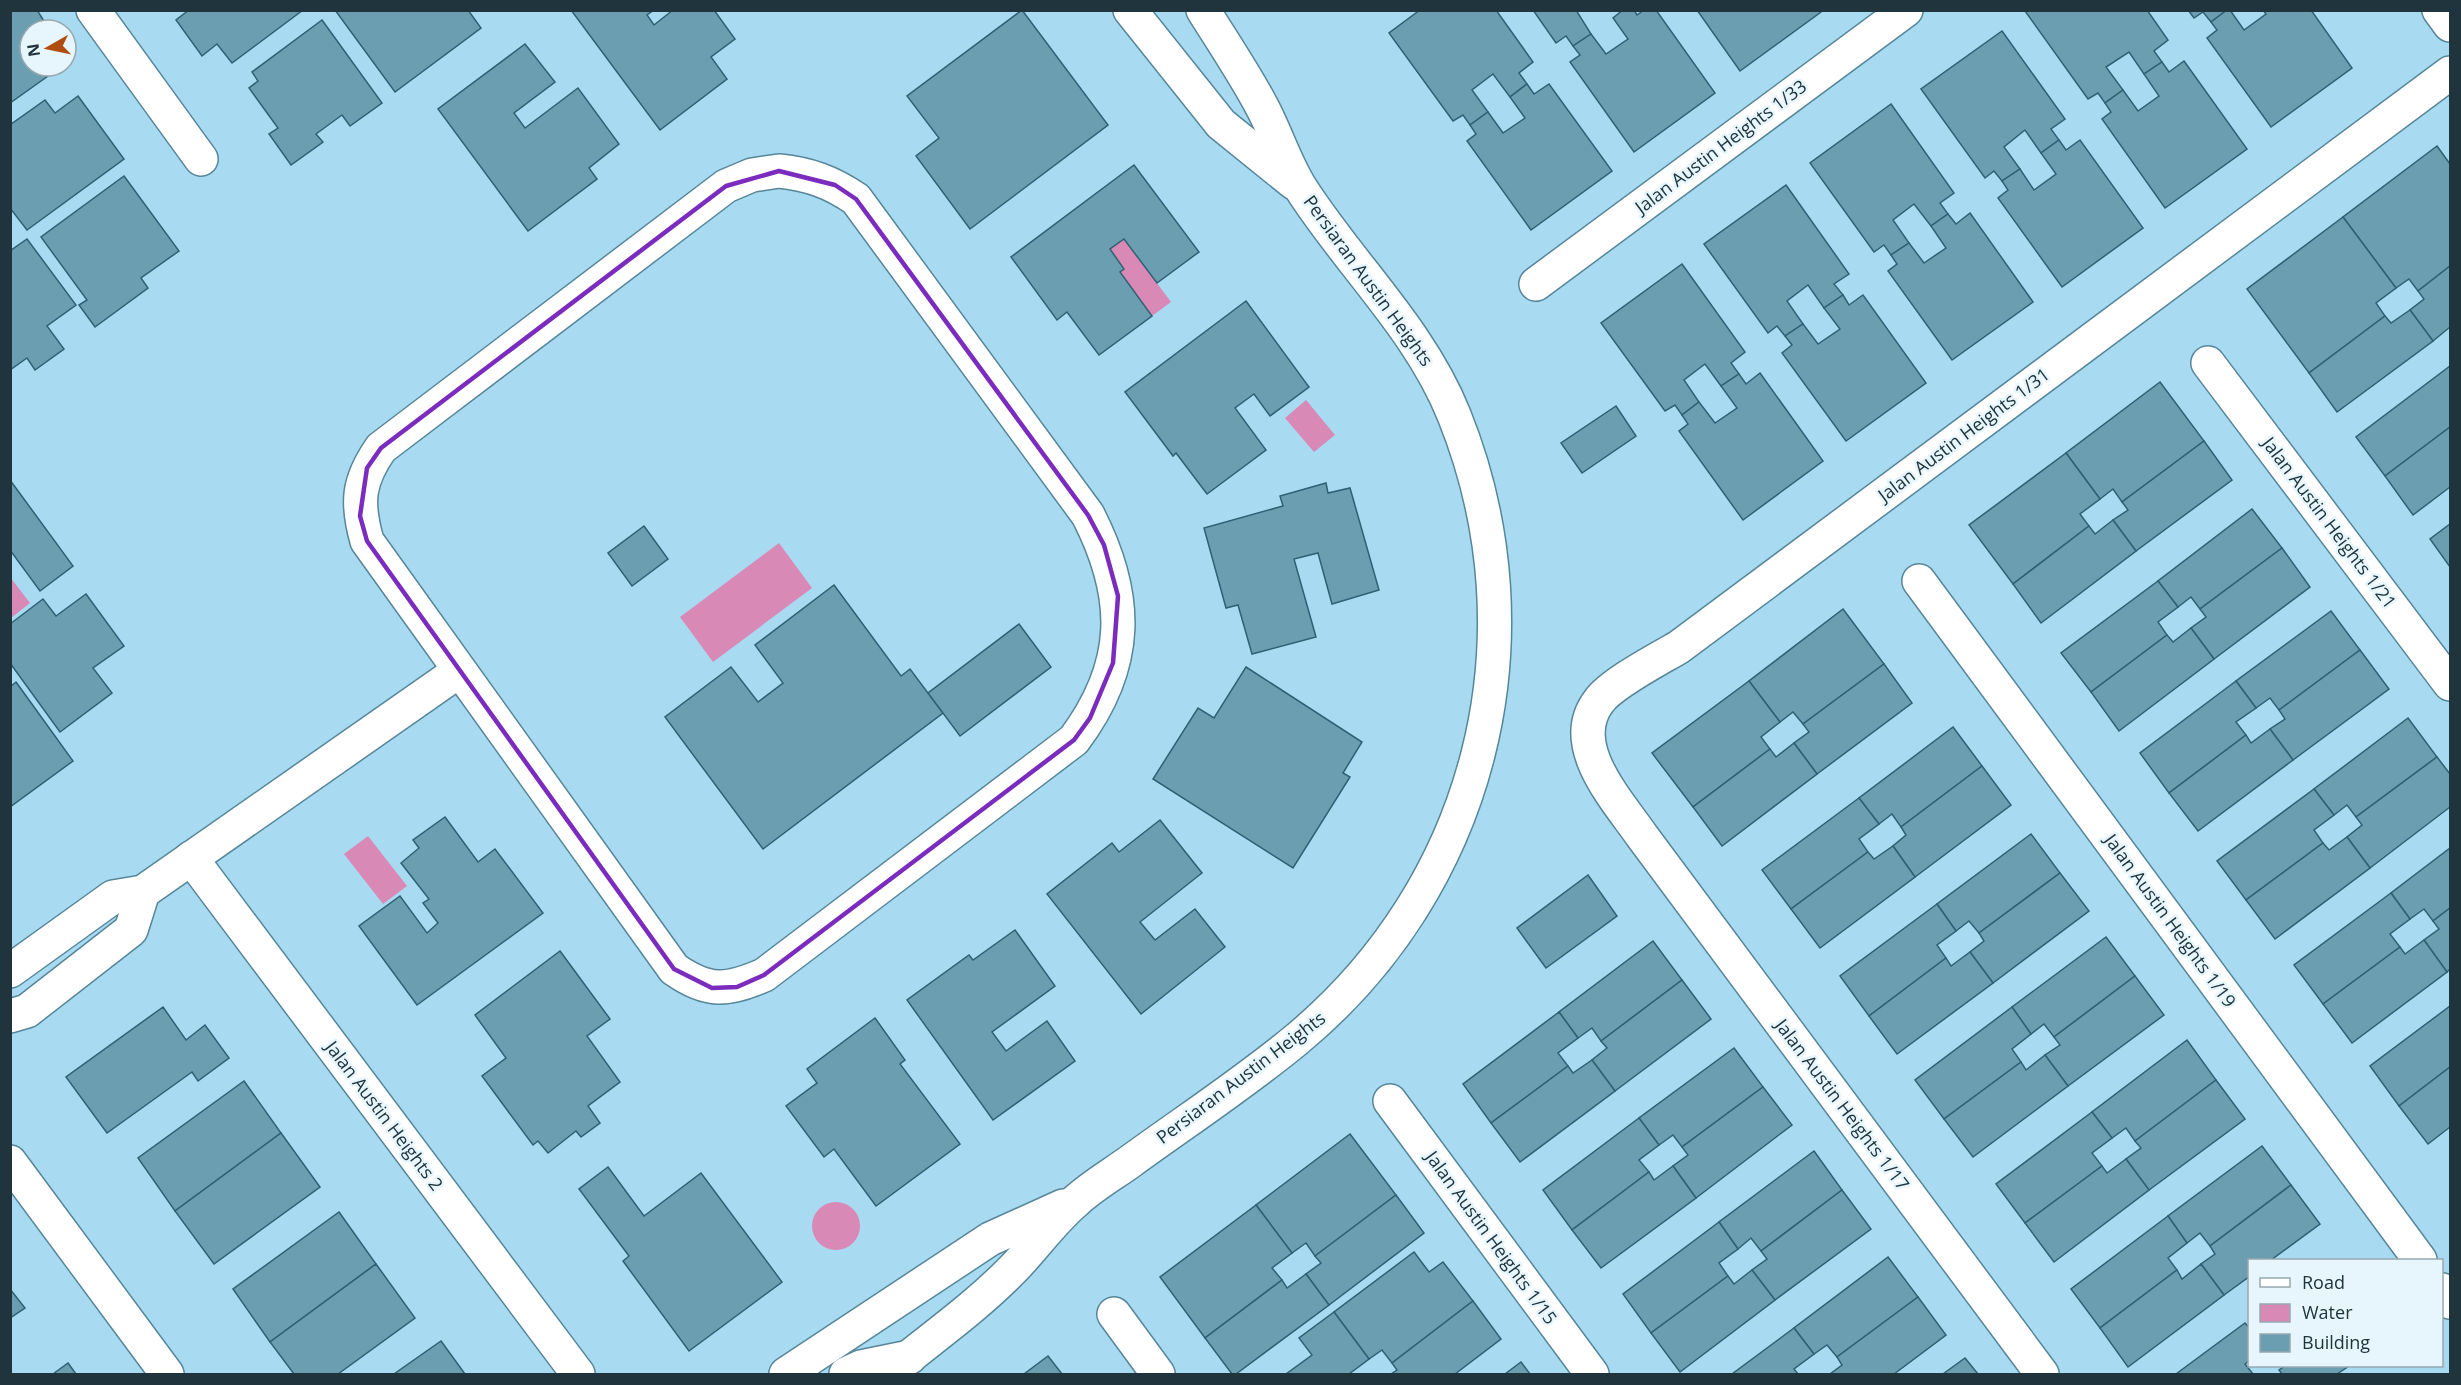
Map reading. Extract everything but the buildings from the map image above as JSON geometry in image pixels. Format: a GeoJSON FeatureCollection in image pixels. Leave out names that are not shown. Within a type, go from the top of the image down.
{"type":"FeatureCollection","features":[{"type":"Feature","properties":{"kind":"street"},"geometry":{"type":"LineString","coordinates":[[93,10],[201,159]]}},
{"type":"Feature","properties":{"kind":"street","name":"Persiaran Austin Heights"},"geometry":{"type":"LineString","coordinates":[[1130,10],[1221,124],[1300,188]]}},
{"type":"Feature","properties":{"kind":"street","name":"Persiaran Austin Heights"},"geometry":{"type":"LineString","coordinates":[[899,1366],[1010,1273],[1076,1201],[1295,1042],[1329,1011],[1371,966],[1408,916],[1437,867],[1460,816],[1484,734],[1494,662],[1496,615],[1492,566],[1483,508],[1469,454],[1435,374],[1408,332],[1300,188],[1262,106],[1203,10]]}},
{"type":"Feature","properties":{"kind":"street","name":"Jalan Austin Heights 1/33"},"geometry":{"type":"LineString","coordinates":[[1536,284],[1906,10]]}},
{"type":"Feature","properties":{"kind":"street"},"geometry":{"type":"LineString","coordinates":[[2439,10],[2451,25]]}},
{"type":"Feature","properties":{"kind":"street","name":"Jalan Austin Heights 1/31"},"geometry":{"type":"LineString","coordinates":[[1642,836],[1592,759],[1587,728],[1599,701],[1621,683],[1679,647],[2451,73]]}},
{"type":"Feature","properties":{"kind":"street"},"geometry":{"type":"LineString","coordinates":[[779,171],[805,174],[835,185],[856,200],[1088,516],[1104,545],[1118,596],[1118,631],[1113,663],[1090,718],[1074,740],[764,975],[737,987],[712,988],[691,981],[674,969],[459,671],[367,541],[360,516],[360,490],[367,468],[381,448],[726,186],[752,175],[779,171]]}},
{"type":"Feature","properties":{"kind":"street","name":"Jalan Austin Heights 1/21"},"geometry":{"type":"LineString","coordinates":[[2208,363],[2451,684]]}},
{"type":"Feature","properties":{"kind":"street","name":"Jalan Austin Heights 1/19"},"geometry":{"type":"LineString","coordinates":[[1919,581],[2419,1259]]}},
{"type":"Feature","properties":{"kind":"street"},"geometry":{"type":"LineString","coordinates":[[10,971],[113,897],[142,892],[459,671]]}},
{"type":"Feature","properties":{"kind":"street","name":"Jalan Austin Heights 1/17"},"geometry":{"type":"LineString","coordinates":[[1642,836],[2042,1374]]}},
{"type":"Feature","properties":{"kind":"street","name":"Jalan Austin Heights 2"},"geometry":{"type":"LineString","coordinates":[[191,858],[578,1374]]}},
{"type":"Feature","properties":{"kind":"street"},"geometry":{"type":"LineString","coordinates":[[10,1016],[27,1011],[131,930],[142,892]]}},
{"type":"Feature","properties":{"kind":"street","name":"Jalan Austin Heights 1/15"},"geometry":{"type":"LineString","coordinates":[[1390,1101],[1592,1374]]}},
{"type":"Feature","properties":{"kind":"street"},"geometry":{"type":"LineString","coordinates":[[10,1162],[167,1374]]}},
{"type":"Feature","properties":{"kind":"street","name":"Persiaran Austin Heights"},"geometry":{"type":"LineString","coordinates":[[786,1374],[990,1239],[1076,1201]]}},
{"type":"Feature","properties":{"kind":"street"},"geometry":{"type":"LineString","coordinates":[[1114,1314],[1158,1374]]}},
{"type":"Feature","properties":{"kind":"street"},"geometry":{"type":"LineString","coordinates":[[846,1374],[861,1367],[899,1366]]}},
{"type":"Feature","properties":{"kind":"highlighted area"},"geometry":{"type":"Polygon","coordinates":[[[779,171],[835,185],[856,199],[1088,515],[1104,545],[1118,596],[1113,663],[1090,718],[1074,740],[764,975],[737,987],[712,988],[674,969],[367,541],[360,516],[367,468],[381,448],[726,186],[779,171]]]}},
{"type":"Feature","properties":{"kind":"water"},"geometry":{"type":"Polygon","coordinates":[[[1124,239],[1171,302],[1152,316],[1120,272],[1124,269],[1110,249],[1124,239]]]}},
{"type":"Feature","properties":{"kind":"water"},"geometry":{"type":"Polygon","coordinates":[[[1306,400],[1335,435],[1314,452],[1285,418],[1306,400]]]}},
{"type":"Feature","properties":{"kind":"water"},"geometry":{"type":"Polygon","coordinates":[[[779,543],[812,588],[713,662],[680,617],[779,543]]]}},
{"type":"Feature","properties":{"kind":"water"},"geometry":{"type":"Polygon","coordinates":[[[10,577],[30,603],[11,618],[10,618],[10,577]]]}},
{"type":"Feature","properties":{"kind":"water"},"geometry":{"type":"Polygon","coordinates":[[[368,836],[407,886],[383,904],[344,854],[368,836]]]}},
{"type":"Feature","properties":{"kind":"water"},"geometry":{"type":"Polygon","coordinates":[[[831,1202],[841,1202],[853,1209],[860,1221],[860,1231],[853,1243],[841,1250],[831,1250],[816,1239],[812,1231],[812,1221],[823,1206],[831,1202]]]}}]}
